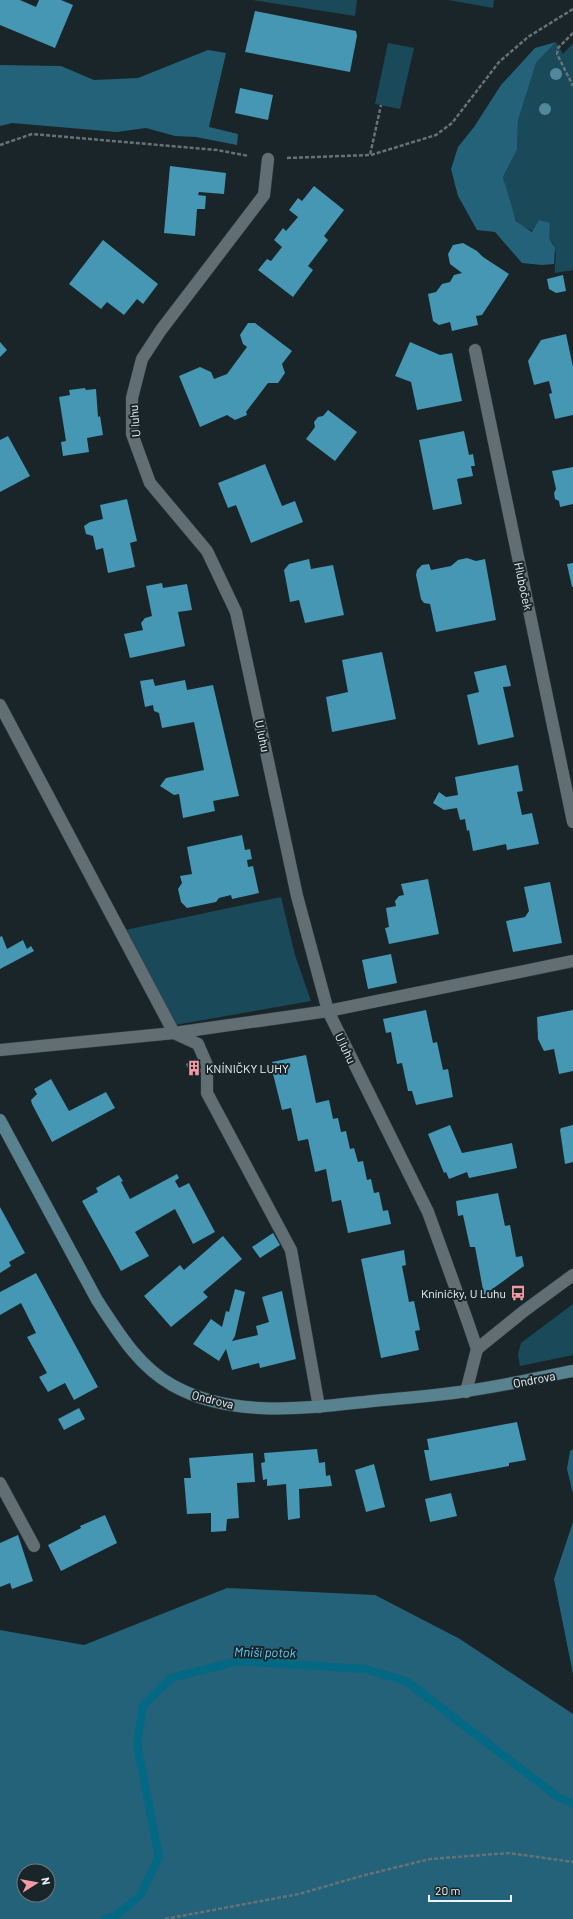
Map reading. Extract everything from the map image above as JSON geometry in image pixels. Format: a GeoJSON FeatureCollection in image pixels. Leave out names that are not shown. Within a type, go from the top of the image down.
{"type":"FeatureCollection","features":[{"type":"Feature","properties":{"kind":"street","name":"U luhu"},"geometry":{"type":"LineString","coordinates":[[268,159],[264,194],[161,330],[142,359],[132,398],[132,434],[150,483],[208,551],[236,612],[297,896],[328,1011],[428,1212],[477,1349]]}},
{"type":"Feature","properties":{"kind":"street","name":"Hluboček"},"geometry":{"type":"LineString","coordinates":[[474,350],[573,822]]}},
{"type":"Feature","properties":{"kind":"street"},"geometry":{"type":"LineString","coordinates":[[0,705],[174,1032],[198,1044],[207,1065],[207,1093],[292,1250],[319,1407]]}},
{"type":"Feature","properties":{"kind":"street"},"geometry":{"type":"LineString","coordinates":[[0,1050],[174,1032],[328,1011],[573,961]]}},
{"type":"Feature","properties":{"kind":"street","name":"Ondrova"},"geometry":{"type":"LineString","coordinates":[[0,1120],[97,1300],[130,1349],[149,1368],[171,1385],[183,1391],[218,1402],[256,1407],[319,1407],[466,1392],[573,1372]]}},
{"type":"Feature","properties":{"kind":"street"},"geometry":{"type":"LineString","coordinates":[[466,1392],[477,1349],[524,1311],[573,1275]]}},
{"type":"Feature","properties":{"kind":"street"},"geometry":{"type":"LineString","coordinates":[[0,1483],[34,1546]]}},
{"type":"Feature","properties":{"kind":"path"},"geometry":{"type":"LineString","coordinates":[[0,145],[32,134],[216,150],[268,159],[370,155],[436,135],[452,123],[500,62],[528,37],[573,9]]}},
{"type":"Feature","properties":{"kind":"path"},"geometry":{"type":"LineString","coordinates":[[573,33],[558,48],[557,54],[573,86]]}},
{"type":"Feature","properties":{"kind":"path"},"geometry":{"type":"LineString","coordinates":[[370,155],[381,105]]}},
{"type":"Feature","properties":{"kind":"path"},"geometry":{"type":"LineString","coordinates":[[165,1919],[299,1894],[365,1875],[430,1859],[509,1853],[573,1862]]}},
{"type":"Feature","properties":{"kind":"shaded area"},"geometry":{"type":"Polygon","coordinates":[[[253,0],[357,0],[355,16],[253,0]]]}},
{"type":"Feature","properties":{"kind":"shaded area"},"geometry":{"type":"Polygon","coordinates":[[[448,0],[494,0],[493,8],[448,0]]]}},
{"type":"Feature","properties":{"kind":"shaded area"},"geometry":{"type":"Polygon","coordinates":[[[556,42],[563,54],[573,43],[573,270],[555,273],[556,252],[553,243],[544,236],[521,225],[517,221],[511,207],[503,177],[517,150],[518,121],[536,63],[556,42]]]}},
{"type":"Feature","properties":{"kind":"shaded area"},"geometry":{"type":"Polygon","coordinates":[[[556,42],[536,63],[518,121],[517,150],[503,177],[516,221],[532,232],[539,220],[550,223],[549,238],[555,248],[554,264],[542,265],[522,263],[495,232],[477,230],[458,196],[451,169],[458,147],[474,127],[501,85],[535,48],[556,42]]]}},
{"type":"Feature","properties":{"kind":"shaded area"},"geometry":{"type":"Polygon","coordinates":[[[388,43],[414,48],[400,109],[375,104],[388,43]]]}},
{"type":"Feature","properties":{"kind":"shaded area"},"geometry":{"type":"Polygon","coordinates":[[[208,50],[226,53],[209,127],[238,134],[237,145],[196,137],[175,136],[146,128],[117,132],[12,123],[0,126],[0,65],[61,66],[94,80],[138,78],[208,50]]]}},
{"type":"Feature","properties":{"kind":"shaded area"},"geometry":{"type":"Polygon","coordinates":[[[281,897],[295,955],[311,1001],[175,1025],[125,930],[281,897]]]}},
{"type":"Feature","properties":{"kind":"shaded area"},"geometry":{"type":"Polygon","coordinates":[[[573,1304],[573,1355],[520,1366],[518,1354],[521,1343],[573,1304]]]}},
{"type":"Feature","properties":{"kind":"shaded area"},"geometry":{"type":"Polygon","coordinates":[[[573,1449],[573,1494],[567,1469],[570,1451],[573,1449]]]}},
{"type":"Feature","properties":{"kind":"shaded area"},"geometry":{"type":"Polygon","coordinates":[[[573,1522],[573,1674],[554,1579],[573,1522]]]}},
{"type":"Feature","properties":{"kind":"shaded area"},"geometry":{"type":"Polygon","coordinates":[[[227,1588],[375,1595],[460,1639],[573,1714],[573,1919],[0,1919],[0,1630],[84,1645],[227,1588]]]}},
{"type":"Feature","properties":{"kind":"building"},"geometry":{"type":"Polygon","coordinates":[[[0,0],[20,0],[36,7],[39,0],[61,0],[73,5],[55,48],[0,25],[0,0]]]}},
{"type":"Feature","properties":{"kind":"building"},"geometry":{"type":"Polygon","coordinates":[[[255,11],[356,31],[357,36],[350,72],[245,52],[255,11]]]}},
{"type":"Feature","properties":{"kind":"building"},"geometry":{"type":"Polygon","coordinates":[[[240,88],[273,95],[268,120],[235,113],[240,88]]]}},
{"type":"Feature","properties":{"kind":"building"},"geometry":{"type":"Polygon","coordinates":[[[170,166],[226,173],[224,194],[199,192],[198,195],[206,196],[205,209],[197,209],[195,236],[164,233],[170,166]]]}},
{"type":"Feature","properties":{"kind":"building"},"geometry":{"type":"Polygon","coordinates":[[[314,186],[344,210],[324,236],[328,240],[308,266],[313,270],[293,297],[258,270],[267,259],[271,261],[282,247],[274,240],[283,228],[286,231],[298,217],[289,210],[298,198],[302,201],[314,186]]]}},
{"type":"Feature","properties":{"kind":"building"},"geometry":{"type":"Polygon","coordinates":[[[103,240],[158,284],[143,304],[137,299],[124,315],[107,302],[101,309],[69,284],[103,240]]]}},
{"type":"Feature","properties":{"kind":"building"},"geometry":{"type":"Polygon","coordinates":[[[463,243],[509,274],[482,315],[476,316],[478,325],[452,331],[450,322],[439,325],[433,321],[428,294],[436,292],[442,284],[450,282],[454,275],[462,273],[450,264],[448,254],[453,245],[463,243]]]}},
{"type":"Feature","properties":{"kind":"building"},"geometry":{"type":"Polygon","coordinates":[[[563,275],[566,291],[556,293],[549,289],[547,279],[563,275]]]}},
{"type":"Feature","properties":{"kind":"building"},"geometry":{"type":"Polygon","coordinates":[[[248,323],[255,323],[292,351],[282,364],[285,373],[278,383],[268,383],[246,412],[247,415],[235,420],[227,415],[200,427],[179,376],[200,367],[211,372],[214,379],[227,374],[247,347],[243,344],[240,335],[248,323]]]}},
{"type":"Feature","properties":{"kind":"building"},"geometry":{"type":"Polygon","coordinates":[[[566,334],[573,367],[573,415],[555,419],[549,394],[552,393],[549,381],[534,385],[528,361],[541,340],[566,334]]]}},
{"type":"Feature","properties":{"kind":"building"},"geometry":{"type":"Polygon","coordinates":[[[0,342],[7,350],[0,357],[0,342]]]}},
{"type":"Feature","properties":{"kind":"building"},"geometry":{"type":"Polygon","coordinates":[[[410,342],[440,355],[452,353],[462,401],[417,410],[411,382],[395,376],[410,342]]]}},
{"type":"Feature","properties":{"kind":"building"},"geometry":{"type":"Polygon","coordinates":[[[85,388],[86,390],[96,389],[98,417],[100,416],[103,435],[87,438],[89,452],[63,456],[61,442],[66,441],[59,397],[70,395],[69,390],[85,388]]]}},
{"type":"Feature","properties":{"kind":"building"},"geometry":{"type":"Polygon","coordinates":[[[328,410],[357,432],[335,461],[306,439],[315,427],[314,422],[318,417],[323,416],[328,410]]]}},
{"type":"Feature","properties":{"kind":"building"},"geometry":{"type":"Polygon","coordinates":[[[464,431],[469,455],[473,454],[475,466],[471,466],[473,476],[457,479],[462,504],[433,510],[419,440],[464,431]]]}},
{"type":"Feature","properties":{"kind":"building"},"geometry":{"type":"Polygon","coordinates":[[[8,436],[30,476],[0,492],[0,440],[8,436]]]}},
{"type":"Feature","properties":{"kind":"building"},"geometry":{"type":"Polygon","coordinates":[[[265,464],[282,506],[295,501],[303,522],[251,543],[236,505],[228,508],[218,483],[265,464]]]}},
{"type":"Feature","properties":{"kind":"building"},"geometry":{"type":"Polygon","coordinates":[[[573,467],[573,504],[560,507],[559,501],[555,499],[554,493],[556,489],[552,471],[573,467]]]}},
{"type":"Feature","properties":{"kind":"building"},"geometry":{"type":"Polygon","coordinates":[[[127,499],[137,541],[130,543],[135,567],[108,573],[103,548],[96,550],[93,536],[86,534],[84,526],[90,522],[103,519],[100,505],[127,499]]]}},
{"type":"Feature","properties":{"kind":"building"},"geometry":{"type":"Polygon","coordinates":[[[467,558],[476,561],[485,559],[496,620],[436,632],[430,604],[424,603],[421,599],[416,575],[417,570],[422,565],[429,564],[431,570],[451,566],[458,560],[467,558]]]}},
{"type":"Feature","properties":{"kind":"building"},"geometry":{"type":"Polygon","coordinates":[[[309,559],[311,569],[333,565],[344,615],[305,623],[299,600],[290,602],[284,570],[289,564],[309,559]]]}},
{"type":"Feature","properties":{"kind":"building"},"geometry":{"type":"Polygon","coordinates":[[[573,563],[573,587],[572,587],[567,564],[573,563]]]}},
{"type":"Feature","properties":{"kind":"building"},"geometry":{"type":"Polygon","coordinates":[[[162,583],[163,588],[187,584],[192,610],[178,612],[185,646],[130,658],[124,634],[143,630],[141,623],[145,618],[152,616],[146,586],[162,583]]]}},
{"type":"Feature","properties":{"kind":"building"},"geometry":{"type":"Polygon","coordinates":[[[382,652],[396,719],[332,732],[326,697],[348,692],[342,660],[382,652]]]}},
{"type":"Feature","properties":{"kind":"building"},"geometry":{"type":"Polygon","coordinates":[[[506,665],[511,686],[503,687],[514,737],[478,745],[467,695],[479,692],[474,672],[506,665]]]}},
{"type":"Feature","properties":{"kind":"building"},"geometry":{"type":"Polygon","coordinates":[[[153,679],[155,686],[185,680],[187,690],[213,685],[239,796],[213,801],[215,811],[183,818],[179,794],[174,795],[160,786],[166,778],[204,770],[194,722],[162,728],[159,713],[154,711],[153,705],[145,707],[140,681],[153,679]]]}},
{"type":"Feature","properties":{"kind":"building"},"geometry":{"type":"Polygon","coordinates":[[[518,765],[523,791],[517,792],[522,815],[532,813],[539,844],[507,850],[506,844],[473,851],[469,830],[467,831],[465,819],[460,820],[457,808],[444,810],[433,803],[439,792],[446,797],[458,795],[455,777],[518,765]]]}},
{"type":"Feature","properties":{"kind":"building"},"geometry":{"type":"Polygon","coordinates":[[[242,835],[245,850],[250,849],[252,859],[247,860],[248,867],[253,866],[259,893],[232,899],[231,895],[219,898],[216,902],[187,908],[181,902],[178,889],[182,883],[180,876],[192,874],[187,847],[242,835]]]}},
{"type":"Feature","properties":{"kind":"building"},"geometry":{"type":"Polygon","coordinates":[[[428,879],[439,934],[389,944],[385,928],[389,927],[386,908],[396,906],[395,901],[399,896],[404,895],[401,884],[428,879]]]}},
{"type":"Feature","properties":{"kind":"building"},"geometry":{"type":"Polygon","coordinates":[[[550,882],[562,943],[513,952],[506,921],[525,917],[529,911],[524,887],[550,882]]]}},
{"type":"Feature","properties":{"kind":"building"},"geometry":{"type":"Polygon","coordinates":[[[2,936],[7,949],[23,940],[27,949],[31,946],[34,951],[0,969],[0,937],[2,936]]]}},
{"type":"Feature","properties":{"kind":"building"},"geometry":{"type":"Polygon","coordinates":[[[391,954],[397,983],[368,989],[362,960],[391,954]]]}},
{"type":"Feature","properties":{"kind":"building"},"geometry":{"type":"Polygon","coordinates":[[[426,1010],[433,1043],[437,1042],[443,1070],[448,1069],[453,1097],[416,1105],[412,1091],[408,1091],[402,1063],[397,1064],[391,1032],[386,1033],[383,1019],[426,1010]]]}},
{"type":"Feature","properties":{"kind":"building"},"geometry":{"type":"Polygon","coordinates":[[[573,1010],[573,1071],[559,1074],[554,1049],[544,1051],[538,1039],[537,1017],[573,1010]]]}},
{"type":"Feature","properties":{"kind":"building"},"geometry":{"type":"Polygon","coordinates":[[[306,1055],[316,1103],[329,1100],[333,1119],[338,1118],[341,1132],[346,1131],[350,1149],[354,1148],[358,1162],[363,1161],[367,1180],[371,1179],[374,1193],[379,1192],[383,1211],[388,1210],[391,1224],[348,1233],[341,1200],[332,1202],[326,1169],[315,1172],[308,1139],[298,1141],[291,1108],[282,1110],[271,1066],[273,1066],[272,1062],[306,1055]]]}},
{"type":"Feature","properties":{"kind":"building","name":"KNÍNIČKY LUHY"},"geometry":{"type":"Polygon","coordinates":[[[195,1059],[202,1071],[192,1077],[186,1064],[195,1059]]]}},
{"type":"Feature","properties":{"kind":"building"},"geometry":{"type":"Polygon","coordinates":[[[51,1079],[69,1111],[106,1092],[115,1108],[52,1142],[31,1100],[37,1094],[34,1089],[51,1079]]]}},
{"type":"Feature","properties":{"kind":"building"},"geometry":{"type":"Polygon","coordinates":[[[450,1125],[462,1153],[512,1143],[517,1168],[469,1178],[467,1172],[449,1179],[446,1172],[444,1173],[428,1134],[450,1125]]]}},
{"type":"Feature","properties":{"kind":"building"},"geometry":{"type":"Polygon","coordinates":[[[573,1125],[573,1162],[565,1164],[560,1130],[561,1128],[573,1125]]]}},
{"type":"Feature","properties":{"kind":"building"},"geometry":{"type":"Polygon","coordinates":[[[177,1174],[179,1178],[175,1181],[179,1188],[189,1183],[215,1232],[193,1244],[175,1209],[135,1232],[149,1256],[121,1271],[82,1201],[98,1192],[96,1188],[119,1175],[130,1199],[177,1174]]]}},
{"type":"Feature","properties":{"kind":"building"},"geometry":{"type":"Polygon","coordinates":[[[498,1193],[505,1226],[510,1225],[516,1257],[522,1256],[524,1266],[484,1295],[475,1247],[470,1247],[463,1215],[458,1216],[456,1201],[498,1193]]]}},
{"type":"Feature","properties":{"kind":"building"},"geometry":{"type":"Polygon","coordinates":[[[0,1207],[25,1253],[9,1262],[11,1266],[0,1273],[0,1207]]]}},
{"type":"Feature","properties":{"kind":"building"},"geometry":{"type":"Polygon","coordinates":[[[273,1233],[280,1245],[260,1258],[252,1247],[273,1233]]]}},
{"type":"Feature","properties":{"kind":"building"},"geometry":{"type":"Polygon","coordinates":[[[223,1236],[242,1259],[203,1292],[208,1297],[171,1327],[144,1296],[180,1265],[184,1270],[223,1236]]]}},
{"type":"Feature","properties":{"kind":"building"},"geometry":{"type":"Polygon","coordinates":[[[404,1250],[406,1265],[402,1266],[409,1302],[414,1301],[420,1330],[415,1331],[419,1350],[381,1358],[361,1259],[404,1250]]]}},
{"type":"Feature","properties":{"kind":"building"},"geometry":{"type":"Polygon","coordinates":[[[36,1273],[98,1387],[74,1400],[65,1383],[48,1392],[39,1377],[47,1373],[27,1337],[36,1333],[21,1303],[0,1315],[0,1292],[36,1273]]]}},
{"type":"Feature","properties":{"kind":"building"},"geometry":{"type":"Polygon","coordinates":[[[235,1289],[245,1292],[235,1336],[232,1341],[258,1335],[256,1326],[269,1322],[262,1297],[282,1291],[296,1359],[260,1368],[259,1363],[232,1370],[226,1349],[219,1361],[193,1344],[211,1319],[222,1327],[226,1311],[229,1312],[235,1289]]]}},
{"type":"Feature","properties":{"kind":"building"},"geometry":{"type":"Polygon","coordinates":[[[79,1408],[85,1419],[64,1430],[58,1419],[79,1408]]]}},
{"type":"Feature","properties":{"kind":"building"},"geometry":{"type":"Polygon","coordinates":[[[517,1422],[526,1460],[509,1463],[509,1466],[430,1481],[424,1450],[429,1450],[427,1439],[517,1422]]]}},
{"type":"Feature","properties":{"kind":"building"},"geometry":{"type":"Polygon","coordinates":[[[317,1449],[319,1463],[325,1462],[326,1476],[330,1475],[332,1486],[299,1489],[300,1518],[288,1520],[286,1484],[267,1486],[267,1479],[263,1480],[261,1463],[265,1462],[264,1453],[317,1449]]]}},
{"type":"Feature","properties":{"kind":"building"},"geometry":{"type":"Polygon","coordinates":[[[253,1453],[255,1482],[237,1483],[239,1518],[227,1519],[226,1531],[211,1532],[211,1513],[187,1514],[184,1478],[191,1478],[189,1458],[253,1453]]]}},
{"type":"Feature","properties":{"kind":"building"},"geometry":{"type":"Polygon","coordinates":[[[374,1464],[385,1507],[366,1512],[355,1470],[374,1464]]]}},
{"type":"Feature","properties":{"kind":"building"},"geometry":{"type":"Polygon","coordinates":[[[451,1493],[457,1516],[430,1522],[425,1499],[451,1493]]]}},
{"type":"Feature","properties":{"kind":"building"},"geometry":{"type":"Polygon","coordinates":[[[105,1515],[117,1543],[61,1571],[48,1545],[81,1528],[80,1526],[105,1515]]]}},
{"type":"Feature","properties":{"kind":"building"},"geometry":{"type":"Polygon","coordinates":[[[18,1535],[33,1581],[12,1589],[10,1583],[0,1587],[0,1543],[18,1535]]]}},
{"type":"Feature","properties":{"kind":"waterway","name":"Mniší potok"},"geometry":{"type":"LineString","coordinates":[[105,1919],[115,1916],[140,1896],[159,1857],[137,1744],[143,1706],[171,1678],[238,1661],[365,1669],[406,1681],[558,1797],[573,1804]]}},
{"type":"Feature","properties":{"kind":"place","name":"KNÍNIČKY LUHY"},"geometry":{"type":"Point","coordinates":[194,1068]}},
{"type":"Feature","properties":{"kind":"place","name":"Kníničky, U Luhu"},"geometry":{"type":"Point","coordinates":[518,1293]}}]}
